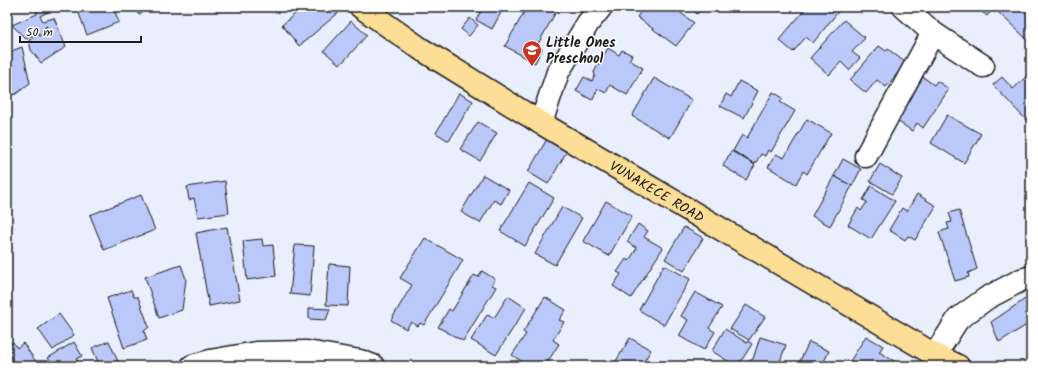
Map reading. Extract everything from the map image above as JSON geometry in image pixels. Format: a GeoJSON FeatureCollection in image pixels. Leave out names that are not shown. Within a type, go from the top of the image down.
{"type":"FeatureCollection","features":[{"type":"Feature","properties":{"kind":"main road","name":"VUNAKECE ROAD"},"geometry":{"type":"LineString","coordinates":[[361,7],[421,49],[541,123],[935,355],[958,366]]}},
{"type":"Feature","properties":{"kind":"street"},"geometry":{"type":"LineString","coordinates":[[541,123],[558,72],[588,23],[601,7]]}},
{"type":"Feature","properties":{"kind":"street"},"geometry":{"type":"LineString","coordinates":[[904,7],[933,33],[983,66]]}},
{"type":"Feature","properties":{"kind":"street"},"geometry":{"type":"LineString","coordinates":[[866,156],[933,33]]}},
{"type":"Feature","properties":{"kind":"street"},"geometry":{"type":"LineString","coordinates":[[935,355],[958,320],[987,298],[1021,280],[1031,277]]}},
{"type":"Feature","properties":{"kind":"street"},"geometry":{"type":"LineString","coordinates":[[192,366],[210,361],[256,353],[308,352],[360,361],[373,366]]}},
{"type":"Feature","properties":{"kind":"building"},"geometry":{"type":"Polygon","coordinates":[[[36,7],[46,7],[48,12],[40,16],[43,21],[54,18],[66,47],[41,63],[31,50],[29,40],[45,33],[47,26],[45,27],[44,31],[26,39],[12,25],[37,14],[36,7]]]}},
{"type":"Feature","properties":{"kind":"building"},"geometry":{"type":"Polygon","coordinates":[[[88,7],[113,7],[119,22],[87,35],[78,11],[88,7]]]}},
{"type":"Feature","properties":{"kind":"building"},"geometry":{"type":"Polygon","coordinates":[[[133,7],[149,7],[139,15],[133,7]]]}},
{"type":"Feature","properties":{"kind":"building"},"geometry":{"type":"Polygon","coordinates":[[[303,7],[342,7],[343,9],[299,46],[282,25],[303,7]]]}},
{"type":"Feature","properties":{"kind":"building"},"geometry":{"type":"Polygon","coordinates":[[[483,7],[504,7],[492,29],[476,20],[483,7]]]}},
{"type":"Feature","properties":{"kind":"building"},"geometry":{"type":"Polygon","coordinates":[[[527,7],[551,7],[557,10],[538,44],[542,49],[535,63],[505,46],[527,7]]]}},
{"type":"Feature","properties":{"kind":"building"},"geometry":{"type":"Polygon","coordinates":[[[644,7],[673,7],[694,23],[676,46],[637,17],[644,7]]]}},
{"type":"Feature","properties":{"kind":"building"},"geometry":{"type":"Polygon","coordinates":[[[690,7],[704,7],[697,14],[690,7]]]}},
{"type":"Feature","properties":{"kind":"building"},"geometry":{"type":"Polygon","coordinates":[[[807,7],[841,8],[813,43],[806,37],[793,52],[779,40],[807,7]]]}},
{"type":"Feature","properties":{"kind":"building"},"geometry":{"type":"Polygon","coordinates":[[[976,7],[995,7],[987,16],[976,7]]]}},
{"type":"Feature","properties":{"kind":"building"},"geometry":{"type":"Polygon","coordinates":[[[1004,7],[1031,7],[1031,43],[999,13],[1004,7]]]}},
{"type":"Feature","properties":{"kind":"building"},"geometry":{"type":"Polygon","coordinates":[[[470,18],[478,25],[469,36],[461,29],[470,18]]]}},
{"type":"Feature","properties":{"kind":"building"},"geometry":{"type":"Polygon","coordinates":[[[844,20],[865,38],[852,52],[860,58],[849,70],[841,62],[829,75],[810,58],[844,20]]]}},
{"type":"Feature","properties":{"kind":"building"},"geometry":{"type":"Polygon","coordinates":[[[351,21],[367,35],[343,62],[339,64],[324,51],[351,21]]]}},
{"type":"Feature","properties":{"kind":"building"},"geometry":{"type":"Polygon","coordinates":[[[879,46],[886,51],[888,49],[906,63],[886,87],[877,80],[866,93],[850,80],[879,46]]]}},
{"type":"Feature","properties":{"kind":"building"},"geometry":{"type":"Polygon","coordinates":[[[22,47],[30,83],[16,94],[7,96],[7,57],[12,56],[9,52],[22,47]]]}},
{"type":"Feature","properties":{"kind":"building"},"geometry":{"type":"Polygon","coordinates":[[[608,48],[619,55],[622,50],[632,55],[629,60],[643,68],[627,95],[610,85],[606,93],[598,89],[592,100],[576,91],[584,77],[592,81],[595,76],[594,72],[608,48]]]}},
{"type":"Feature","properties":{"kind":"building"},"geometry":{"type":"Polygon","coordinates":[[[1031,72],[1031,119],[1028,122],[993,85],[1002,77],[1013,89],[1031,72]]]}},
{"type":"Feature","properties":{"kind":"building"},"geometry":{"type":"Polygon","coordinates":[[[923,77],[934,85],[937,81],[949,89],[923,128],[917,123],[912,131],[893,118],[911,96],[923,77]]]}},
{"type":"Feature","properties":{"kind":"building"},"geometry":{"type":"Polygon","coordinates":[[[654,78],[692,100],[670,138],[632,116],[654,78]]]}},
{"type":"Feature","properties":{"kind":"building"},"geometry":{"type":"Polygon","coordinates":[[[739,81],[758,91],[744,118],[720,106],[726,94],[731,97],[739,81]]]}},
{"type":"Feature","properties":{"kind":"building"},"geometry":{"type":"Polygon","coordinates":[[[773,92],[783,98],[780,102],[795,111],[771,152],[768,150],[765,156],[761,154],[755,164],[733,151],[742,135],[747,138],[773,92]]]}},
{"type":"Feature","properties":{"kind":"building"},"geometry":{"type":"Polygon","coordinates":[[[459,93],[473,101],[449,141],[436,133],[459,93]]]}},
{"type":"Feature","properties":{"kind":"building"},"geometry":{"type":"Polygon","coordinates":[[[947,115],[981,134],[964,163],[931,143],[947,115]]]}},
{"type":"Feature","properties":{"kind":"building"},"geometry":{"type":"Polygon","coordinates":[[[807,119],[831,133],[807,174],[803,171],[796,184],[768,167],[776,154],[784,158],[807,119]]]}},
{"type":"Feature","properties":{"kind":"building"},"geometry":{"type":"Polygon","coordinates":[[[478,122],[497,133],[480,161],[460,149],[478,122]]]}},
{"type":"Feature","properties":{"kind":"building"},"geometry":{"type":"Polygon","coordinates":[[[547,139],[567,151],[548,184],[528,172],[547,139]]]}},
{"type":"Feature","properties":{"kind":"building"},"geometry":{"type":"Polygon","coordinates":[[[731,151],[755,165],[746,180],[723,166],[731,151]]]}},
{"type":"Feature","properties":{"kind":"building"},"geometry":{"type":"Polygon","coordinates":[[[843,159],[861,169],[852,186],[834,176],[843,159]]]}},
{"type":"Feature","properties":{"kind":"building"},"geometry":{"type":"Polygon","coordinates":[[[880,164],[902,178],[892,194],[870,181],[880,164]]]}},
{"type":"Feature","properties":{"kind":"building"},"geometry":{"type":"Polygon","coordinates":[[[483,175],[509,190],[501,204],[494,200],[480,223],[461,212],[483,175]]]}},
{"type":"Feature","properties":{"kind":"building"},"geometry":{"type":"Polygon","coordinates":[[[834,176],[852,186],[830,226],[812,216],[834,176]]]}},
{"type":"Feature","properties":{"kind":"building"},"geometry":{"type":"Polygon","coordinates":[[[225,181],[229,213],[198,217],[194,198],[189,200],[187,187],[225,181]]]}},
{"type":"Feature","properties":{"kind":"building"},"geometry":{"type":"Polygon","coordinates":[[[529,183],[554,198],[525,246],[500,231],[529,183]]]}},
{"type":"Feature","properties":{"kind":"building"},"geometry":{"type":"Polygon","coordinates":[[[871,186],[895,201],[871,239],[848,225],[858,208],[861,211],[867,202],[863,200],[871,186]]]}},
{"type":"Feature","properties":{"kind":"building"},"geometry":{"type":"Polygon","coordinates":[[[917,194],[936,206],[915,240],[908,236],[905,240],[889,230],[902,208],[907,211],[917,194]]]}},
{"type":"Feature","properties":{"kind":"building"},"geometry":{"type":"Polygon","coordinates":[[[141,195],[155,230],[104,250],[90,215],[141,195]]]}},
{"type":"Feature","properties":{"kind":"building"},"geometry":{"type":"Polygon","coordinates":[[[606,201],[632,216],[609,256],[583,241],[606,201]]]}},
{"type":"Feature","properties":{"kind":"building"},"geometry":{"type":"Polygon","coordinates":[[[562,207],[582,218],[555,265],[535,254],[562,207]]]}},
{"type":"Feature","properties":{"kind":"building"},"geometry":{"type":"Polygon","coordinates":[[[959,210],[977,269],[968,273],[969,277],[955,281],[939,232],[949,229],[947,223],[952,222],[949,213],[959,210]]]}},
{"type":"Feature","properties":{"kind":"building"},"geometry":{"type":"Polygon","coordinates":[[[638,224],[648,231],[644,237],[663,248],[631,298],[613,286],[621,274],[617,272],[626,259],[629,261],[637,248],[627,242],[638,224]]]}},
{"type":"Feature","properties":{"kind":"building"},"geometry":{"type":"Polygon","coordinates":[[[227,227],[240,300],[209,306],[196,233],[227,227]]]}},
{"type":"Feature","properties":{"kind":"building"},"geometry":{"type":"Polygon","coordinates":[[[684,227],[703,238],[684,271],[665,259],[684,227]]]}},
{"type":"Feature","properties":{"kind":"building"},"geometry":{"type":"Polygon","coordinates":[[[425,238],[463,260],[424,325],[420,323],[418,326],[411,322],[406,329],[391,320],[412,285],[400,278],[425,238]]]}},
{"type":"Feature","properties":{"kind":"building"},"geometry":{"type":"Polygon","coordinates":[[[262,239],[263,246],[273,245],[276,276],[247,280],[243,241],[262,239]]]}},
{"type":"Feature","properties":{"kind":"building"},"geometry":{"type":"Polygon","coordinates":[[[295,245],[314,246],[310,296],[290,294],[295,245]]]}},
{"type":"Feature","properties":{"kind":"building"},"geometry":{"type":"Polygon","coordinates":[[[329,264],[350,266],[348,306],[326,305],[329,264]]]}},
{"type":"Feature","properties":{"kind":"building"},"geometry":{"type":"Polygon","coordinates":[[[181,265],[186,279],[182,310],[159,318],[145,277],[181,265]]]}},
{"type":"Feature","properties":{"kind":"building"},"geometry":{"type":"Polygon","coordinates":[[[664,265],[690,279],[664,325],[639,310],[664,265]]]}},
{"type":"Feature","properties":{"kind":"building"},"geometry":{"type":"Polygon","coordinates":[[[482,271],[495,279],[492,285],[496,287],[463,341],[438,327],[449,309],[452,311],[474,275],[478,277],[482,271]]]}},
{"type":"Feature","properties":{"kind":"building"},"geometry":{"type":"Polygon","coordinates":[[[131,290],[134,297],[138,297],[149,327],[144,331],[147,340],[124,348],[107,298],[131,290]]]}},
{"type":"Feature","properties":{"kind":"building"},"geometry":{"type":"Polygon","coordinates":[[[695,292],[722,307],[709,328],[715,332],[704,350],[679,336],[688,320],[681,316],[695,292]]]}},
{"type":"Feature","properties":{"kind":"building"},"geometry":{"type":"Polygon","coordinates":[[[1031,295],[1031,333],[1025,326],[999,342],[991,322],[1031,295]]]}},
{"type":"Feature","properties":{"kind":"building"},"geometry":{"type":"Polygon","coordinates":[[[508,296],[526,308],[496,355],[471,340],[487,315],[494,318],[508,296]]]}},
{"type":"Feature","properties":{"kind":"building"},"geometry":{"type":"Polygon","coordinates":[[[545,297],[566,310],[559,320],[564,322],[553,340],[559,344],[545,366],[526,364],[512,355],[526,334],[523,332],[545,297]]]}},
{"type":"Feature","properties":{"kind":"building"},"geometry":{"type":"Polygon","coordinates":[[[746,305],[765,317],[749,340],[730,329],[746,305]]]}},
{"type":"Feature","properties":{"kind":"building"},"geometry":{"type":"Polygon","coordinates":[[[309,308],[330,309],[326,320],[309,319],[309,308]]]}},
{"type":"Feature","properties":{"kind":"building"},"geometry":{"type":"Polygon","coordinates":[[[59,314],[74,335],[53,350],[38,329],[59,314]]]}},
{"type":"Feature","properties":{"kind":"building"},"geometry":{"type":"Polygon","coordinates":[[[725,329],[747,343],[748,341],[752,344],[741,361],[734,365],[712,351],[725,329]]]}},
{"type":"Feature","properties":{"kind":"building"},"geometry":{"type":"Polygon","coordinates":[[[866,336],[883,346],[879,352],[894,361],[891,366],[847,366],[866,336]]]}},
{"type":"Feature","properties":{"kind":"building"},"geometry":{"type":"Polygon","coordinates":[[[760,337],[786,345],[779,364],[784,366],[748,366],[749,361],[753,359],[760,337]]]}},
{"type":"Feature","properties":{"kind":"building"},"geometry":{"type":"Polygon","coordinates":[[[630,338],[651,350],[641,366],[613,366],[630,338]]]}},
{"type":"Feature","properties":{"kind":"building"},"geometry":{"type":"Polygon","coordinates":[[[109,341],[120,366],[100,366],[92,348],[109,341]]]}},
{"type":"Feature","properties":{"kind":"building"},"geometry":{"type":"Polygon","coordinates":[[[13,342],[17,348],[23,343],[39,366],[7,366],[7,346],[13,342]]]}},
{"type":"Feature","properties":{"kind":"building"},"geometry":{"type":"Polygon","coordinates":[[[74,342],[82,356],[76,359],[81,366],[54,366],[48,358],[74,342]]]}},
{"type":"Feature","properties":{"kind":"building"},"geometry":{"type":"Polygon","coordinates":[[[809,342],[829,351],[822,366],[798,365],[809,342]]]}},
{"type":"Feature","properties":{"kind":"place","name":"Little Ones Preschool"},"geometry":{"type":"Point","coordinates":[532,67]}}]}
